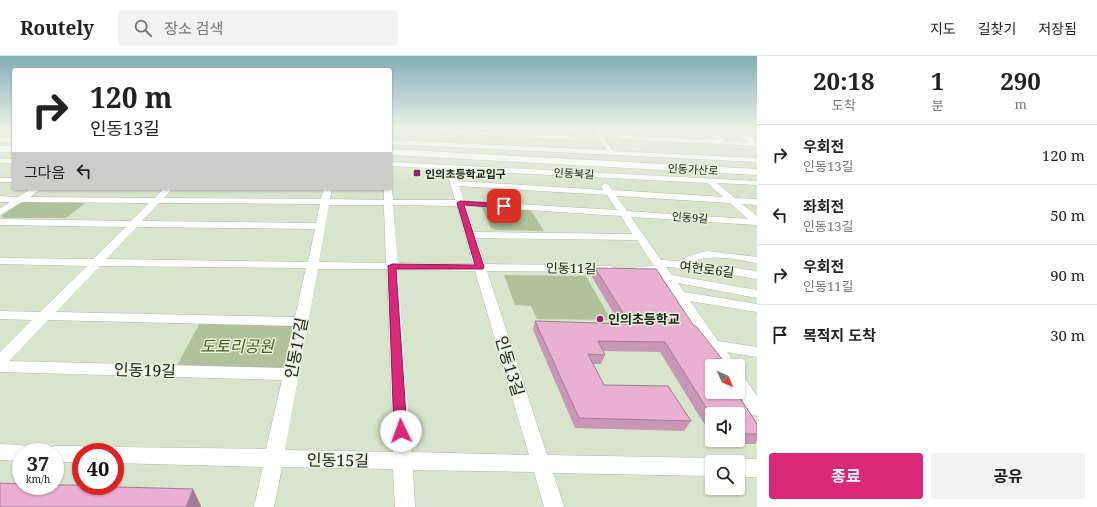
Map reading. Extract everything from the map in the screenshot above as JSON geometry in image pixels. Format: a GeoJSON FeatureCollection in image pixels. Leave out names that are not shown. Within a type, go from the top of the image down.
{"type":"FeatureCollection","features":[{"type":"Feature","properties":{"kind":"main road","name":"인동가산로"},"geometry":{"type":"LineString","coordinates":[[392,152],[699,168],[757,169]]}},
{"type":"Feature","properties":{"kind":"main road","name":"인동가산로"},"geometry":{"type":"LineString","coordinates":[[585,162],[638,163],[757,172]]}},
{"type":"Feature","properties":{"kind":"street"},"geometry":{"type":"LineString","coordinates":[[576,150],[597,174],[609,191],[723,359]]}},
{"type":"Feature","properties":{"kind":"street"},"geometry":{"type":"LineString","coordinates":[[577,150],[610,152],[614,150]]}},
{"type":"Feature","properties":{"kind":"street"},"geometry":{"type":"LineString","coordinates":[[629,150],[638,163]]}},
{"type":"Feature","properties":{"kind":"street"},"geometry":{"type":"LineString","coordinates":[[670,150],[757,160]]}},
{"type":"Feature","properties":{"kind":"street"},"geometry":{"type":"LineString","coordinates":[[0,161],[12,161]]}},
{"type":"Feature","properties":{"kind":"street","name":"인동북길"},"geometry":{"type":"LineString","coordinates":[[392,164],[757,183]]}},
{"type":"Feature","properties":{"kind":"street","name":"인동13길"},"geometry":{"type":"LineString","coordinates":[[449,166],[554,507]]}},
{"type":"Feature","properties":{"kind":"street","name":"인동9길"},"geometry":{"type":"LineString","coordinates":[[699,168],[708,180],[757,221]]}},
{"type":"Feature","properties":{"kind":"street"},"geometry":{"type":"LineString","coordinates":[[0,180],[12,180]]}},
{"type":"Feature","properties":{"kind":"street"},"geometry":{"type":"LineString","coordinates":[[454,183],[609,191]]}},
{"type":"Feature","properties":{"kind":"street"},"geometry":{"type":"LineString","coordinates":[[0,212],[35,190]]}},
{"type":"Feature","properties":{"kind":"street"},"geometry":{"type":"LineString","coordinates":[[0,360],[166,190]]}},
{"type":"Feature","properties":{"kind":"street","name":"인동17길"},"geometry":{"type":"LineString","coordinates":[[264,507],[328,190]]}},
{"type":"Feature","properties":{"kind":"street"},"geometry":{"type":"LineString","coordinates":[[388,190],[405,507]]}},
{"type":"Feature","properties":{"kind":"street","name":"인동9길"},"geometry":{"type":"LineString","coordinates":[[609,191],[757,202]]}},
{"type":"Feature","properties":{"kind":"street"},"geometry":{"type":"LineString","coordinates":[[0,198],[156,201],[460,203],[623,212]]}},
{"type":"Feature","properties":{"kind":"street","name":"인동9길"},"geometry":{"type":"LineString","coordinates":[[623,212],[757,221]]}},
{"type":"Feature","properties":{"kind":"street"},"geometry":{"type":"LineString","coordinates":[[0,222],[320,226]]}},
{"type":"Feature","properties":{"kind":"street"},"geometry":{"type":"LineString","coordinates":[[470,235],[639,236]]}},
{"type":"Feature","properties":{"kind":"street"},"geometry":{"type":"LineString","coordinates":[[681,265],[689,257],[710,255],[757,260]]}},
{"type":"Feature","properties":{"kind":"street"},"geometry":{"type":"LineString","coordinates":[[0,260],[95,263],[313,264],[480,267]]}},
{"type":"Feature","properties":{"kind":"street","name":"여헌로6길"},"geometry":{"type":"LineString","coordinates":[[662,270],[681,265],[757,275]]}},
{"type":"Feature","properties":{"kind":"street","name":"인동11길"},"geometry":{"type":"LineString","coordinates":[[480,267],[662,270],[757,294]]}},
{"type":"Feature","properties":{"kind":"street"},"geometry":{"type":"LineString","coordinates":[[679,294],[757,308]]}},
{"type":"Feature","properties":{"kind":"street"},"geometry":{"type":"LineString","coordinates":[[0,315],[301,322]]}},
{"type":"Feature","properties":{"kind":"street"},"geometry":{"type":"LineString","coordinates":[[713,345],[757,352]]}},
{"type":"Feature","properties":{"kind":"street","name":"인동19길"},"geometry":{"type":"LineString","coordinates":[[0,366],[291,374]]}},
{"type":"Feature","properties":{"kind":"street"},"geometry":{"type":"LineString","coordinates":[[745,391],[757,409]]}},
{"type":"Feature","properties":{"kind":"street"},"geometry":{"type":"LineString","coordinates":[[0,452],[12,453]]}},
{"type":"Feature","properties":{"kind":"street"},"geometry":{"type":"LineString","coordinates":[[124,455],[275,458]]}},
{"type":"Feature","properties":{"kind":"street","name":"인동15길"},"geometry":{"type":"LineString","coordinates":[[275,458],[402,461]]}},
{"type":"Feature","properties":{"kind":"street"},"geometry":{"type":"LineString","coordinates":[[402,461],[705,467]]}},
{"type":"Feature","properties":{"kind":"street"},"geometry":{"type":"LineString","coordinates":[[745,468],[757,468]]}},
{"type":"Feature","properties":{"kind":"green space"},"geometry":{"type":"Polygon","coordinates":[[[89,200],[66,218],[4,218],[1,216],[22,202],[89,200]]]}},
{"type":"Feature","properties":{"kind":"green space"},"geometry":{"type":"Polygon","coordinates":[[[481,206],[529,207],[544,231],[497,230],[491,228],[481,206]]]}},
{"type":"Feature","properties":{"kind":"green space"},"geometry":{"type":"Polygon","coordinates":[[[504,275],[586,276],[611,320],[537,319],[531,306],[515,305],[504,275]]]}},
{"type":"Feature","properties":{"kind":"green space","name":"도토리공원"},"geometry":{"type":"Polygon","coordinates":[[[200,323],[287,324],[298,327],[290,361],[280,368],[176,367],[200,323]]]}},
{"type":"Feature","properties":{"kind":"building"},"geometry":{"type":"Polygon","coordinates":[[[595,268],[656,269],[694,326],[696,326],[722,359],[705,359],[705,399],[741,399],[757,424],[757,434],[745,434],[745,407],[706,407],[665,342],[598,341],[605,355],[588,354],[604,385],[668,386],[691,421],[579,418],[535,321],[630,324],[595,268]]]}},
{"type":"Feature","properties":{"kind":"building"},"geometry":{"type":"Polygon","coordinates":[[[0,483],[12,484],[12,495],[64,495],[64,485],[72,485],[72,495],[124,495],[124,487],[193,489],[186,507],[0,507],[0,483]]]}},
{"type":"Feature","properties":{"kind":"place","name":"인의초등학교입구"},"geometry":{"type":"Point","coordinates":[417,173]}},
{"type":"Feature","properties":{"kind":"place","name":"인의초등학교"},"geometry":{"type":"Point","coordinates":[600,319]}},
{"type":"Feature","properties":{"kind":"route"},"geometry":{"type":"LineString","coordinates":[[401,431],[392,266],[480,267],[460,203],[504,206]]}}]}
